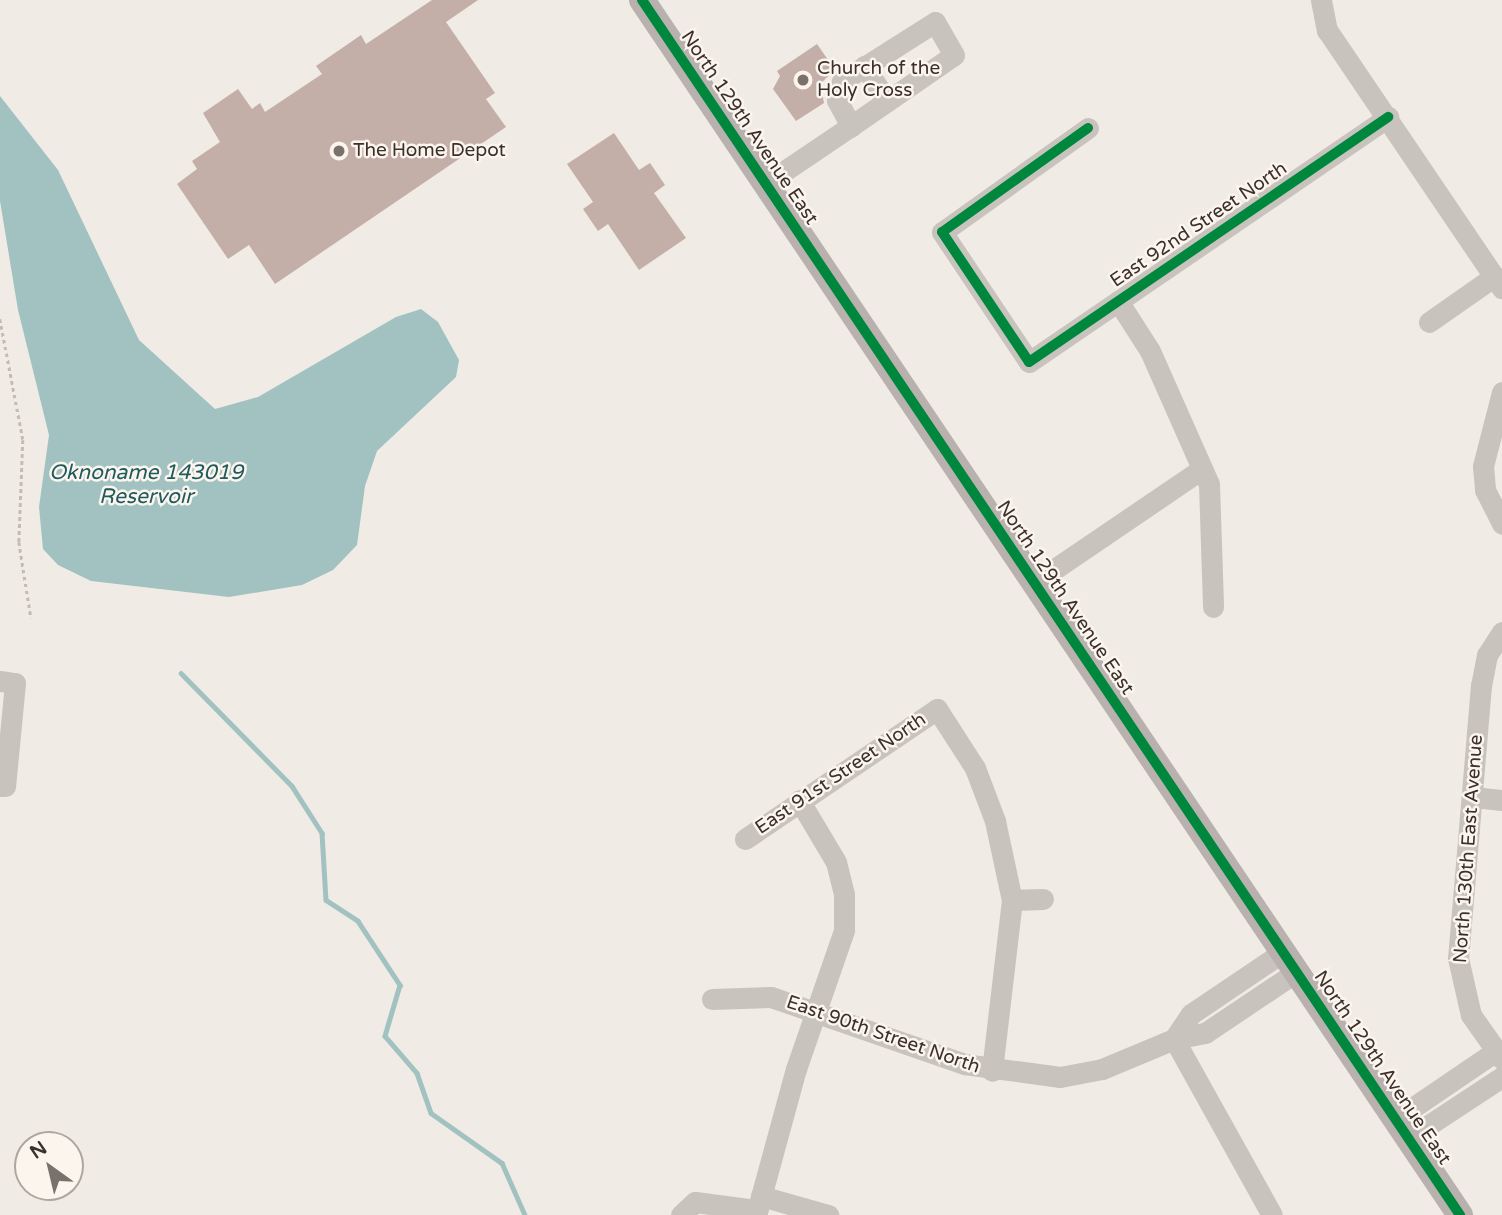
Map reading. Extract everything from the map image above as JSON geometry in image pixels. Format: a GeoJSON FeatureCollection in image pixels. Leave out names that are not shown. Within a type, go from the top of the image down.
{"type":"FeatureCollection","features":[{"type":"Feature","properties":{"kind":"main road","name":"North 129th Avenue East"},"geometry":{"type":"LineString","coordinates":[[642,0],[1460,1215]]}},
{"type":"Feature","properties":{"kind":"street"},"geometry":{"type":"LineString","coordinates":[[1321,0],[1327,30],[1498,282],[1429,321]]}},
{"type":"Feature","properties":{"kind":"street"},"geometry":{"type":"LineString","coordinates":[[765,184],[851,126],[954,55],[943,31],[931,21],[863,66],[837,90],[851,126]]}},
{"type":"Feature","properties":{"kind":"street"},"geometry":{"type":"LineString","coordinates":[[863,66],[887,101]]}},
{"type":"Feature","properties":{"kind":"street","name":"East 92nd Street North"},"geometry":{"type":"LineString","coordinates":[[1088,128],[942,232],[1029,362],[1388,117]]}},
{"type":"Feature","properties":{"kind":"street"},"geometry":{"type":"LineString","coordinates":[[1118,301],[1150,351],[1202,469],[1212,508],[1213,607]]}},
{"type":"Feature","properties":{"kind":"street"},"geometry":{"type":"LineString","coordinates":[[1502,392],[1483,466],[1485,490],[1502,524]]}},
{"type":"Feature","properties":{"kind":"street"},"geometry":{"type":"LineString","coordinates":[[1034,583],[1202,469]]}},
{"type":"Feature","properties":{"kind":"street","name":"North 130th East Avenue"},"geometry":{"type":"LineString","coordinates":[[1499,1055],[1471,1015],[1458,958],[1481,685],[1487,655],[1502,632]]}},
{"type":"Feature","properties":{"kind":"street"},"geometry":{"type":"LineString","coordinates":[[0,681],[15,683],[5,786],[0,786]]}},
{"type":"Feature","properties":{"kind":"street","name":"East 91st Street North"},"geometry":{"type":"LineString","coordinates":[[746,839],[799,800],[937,709],[975,768],[995,821],[1012,900]]}},
{"type":"Feature","properties":{"kind":"street"},"geometry":{"type":"LineString","coordinates":[[1473,797],[1502,800]]}},
{"type":"Feature","properties":{"kind":"street"},"geometry":{"type":"LineString","coordinates":[[758,1207],[817,1010],[839,954],[844,894],[827,843],[799,800]]}},
{"type":"Feature","properties":{"kind":"street"},"geometry":{"type":"LineString","coordinates":[[992,1071],[1012,900],[1043,899]]}},
{"type":"Feature","properties":{"kind":"street","name":"East 90th Street North"},"geometry":{"type":"LineString","coordinates":[[712,999],[771,997],[817,1010],[992,1071],[1060,1077],[1147,1054],[1174,1039],[1205,1033],[1289,962]]}},
{"type":"Feature","properties":{"kind":"street"},"geometry":{"type":"LineString","coordinates":[[1174,1039],[1272,1215]]}},
{"type":"Feature","properties":{"kind":"street"},"geometry":{"type":"LineString","coordinates":[[1402,1129],[1499,1055]]}},
{"type":"Feature","properties":{"kind":"street"},"geometry":{"type":"LineString","coordinates":[[1402,1129],[1502,1077]]}},
{"type":"Feature","properties":{"kind":"street"},"geometry":{"type":"LineString","coordinates":[[681,1215],[695,1202],[828,1215]]}},
{"type":"Feature","properties":{"kind":"path"},"geometry":{"type":"LineString","coordinates":[[0,319],[23,440],[19,542],[31,618]]}},
{"type":"Feature","properties":{"kind":"water","name":"Oknoname 143019 Reservoir"},"geometry":{"type":"Polygon","coordinates":[[[0,96],[58,170],[139,340],[215,409],[258,397],[396,317],[421,309],[438,322],[459,360],[456,377],[377,451],[365,486],[357,545],[333,570],[302,585],[229,597],[91,581],[58,565],[43,549],[39,507],[49,435],[18,310],[0,201],[0,96]]]}},
{"type":"Feature","properties":{"kind":"building","name":"The Home Depot"},"geometry":{"type":"Polygon","coordinates":[[[432,0],[478,0],[446,22],[495,93],[486,99],[506,127],[275,284],[249,245],[228,259],[177,184],[197,169],[192,161],[220,142],[203,113],[238,89],[252,109],[260,103],[265,112],[322,74],[316,66],[361,35],[366,44],[432,0]]]}},
{"type":"Feature","properties":{"kind":"building","name":"Church of the Holy Cross"},"geometry":{"type":"Polygon","coordinates":[[[817,44],[835,70],[820,84],[824,103],[796,121],[773,89],[780,76],[777,71],[817,44]]]}},
{"type":"Feature","properties":{"kind":"building"},"geometry":{"type":"Polygon","coordinates":[[[614,133],[639,170],[650,163],[665,185],[654,193],[686,238],[639,270],[608,224],[598,231],[583,209],[593,202],[567,164],[614,133]]]}},
{"type":"Feature","properties":{"kind":"waterway"},"geometry":{"type":"LineString","coordinates":[[181,673],[292,786],[322,833],[326,900],[358,921],[400,985],[385,1036],[417,1073],[431,1113],[502,1163],[525,1215]]}},
{"type":"Feature","properties":{"kind":"cycle path"},"geometry":{"type":"LineString","coordinates":[[642,0],[1460,1215]]}},
{"type":"Feature","properties":{"kind":"cycle path"},"geometry":{"type":"LineString","coordinates":[[1088,128],[942,232],[1029,362],[1388,117]]}},
{"type":"Feature","properties":{"kind":"place","name":"Church of the Holy Cross"},"geometry":{"type":"Point","coordinates":[803,80]}},
{"type":"Feature","properties":{"kind":"place","name":"The Home Depot"},"geometry":{"type":"Point","coordinates":[339,151]}}]}
